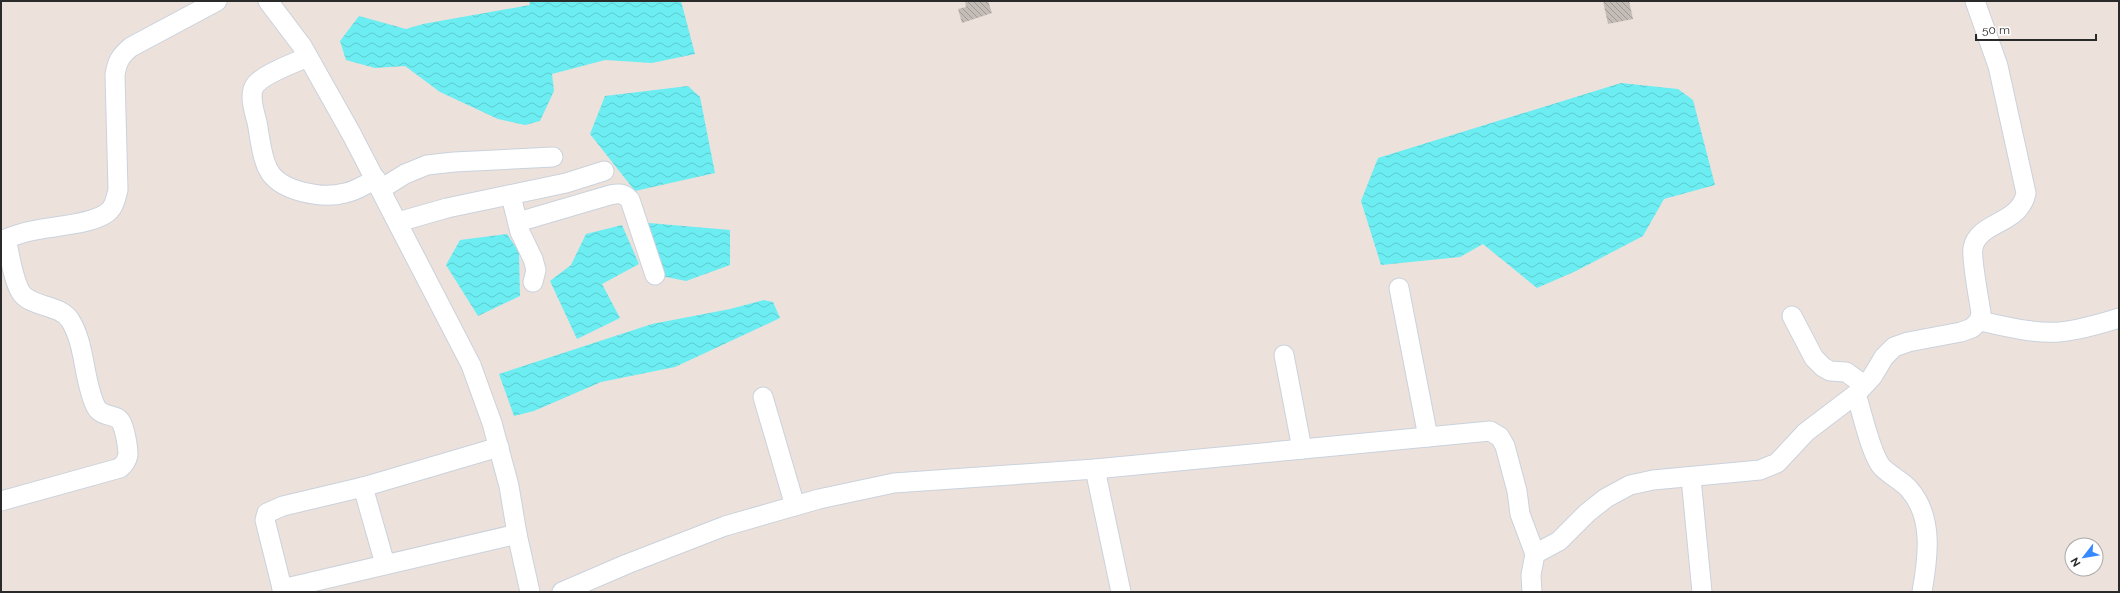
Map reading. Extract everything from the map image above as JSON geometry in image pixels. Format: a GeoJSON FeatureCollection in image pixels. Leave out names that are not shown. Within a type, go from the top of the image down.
{"type":"FeatureCollection","features":[{"type":"Feature","properties":{"kind":"street"},"geometry":{"type":"LineString","coordinates":[[1,501],[120,468],[125,463],[128,456],[122,422],[118,418],[101,413],[94,402],[76,331],[69,318],[56,310],[31,301],[22,294],[3,240],[34,230],[91,219],[103,215],[110,210],[115,201],[118,190],[115,75],[117,63],[122,54],[131,47],[217,1]]}},
{"type":"Feature","properties":{"kind":"street"},"geometry":{"type":"LineString","coordinates":[[268,1],[308,57],[398,222],[470,365],[499,447],[509,486],[517,534],[530,592]]}},
{"type":"Feature","properties":{"kind":"street"},"geometry":{"type":"LineString","coordinates":[[1535,554],[1560,541],[1587,513],[1606,498],[1630,485],[1653,480],[1691,478],[1760,470],[1776,462],[1806,432],[1832,413],[1860,389],[1872,377],[1884,357],[1894,348],[1908,342],[1962,332],[1972,328],[1979,321],[1981,313],[1972,249],[1976,239],[1984,231],[2016,212],[2024,204],[2026,193],[1998,66],[1976,1]]}},
{"type":"Feature","properties":{"kind":"street"},"geometry":{"type":"LineString","coordinates":[[308,57],[266,77],[256,84],[252,92],[253,109],[268,169],[276,180],[288,188],[328,196],[346,193],[378,184],[427,166],[454,162],[553,157]]}},
{"type":"Feature","properties":{"kind":"street"},"geometry":{"type":"LineString","coordinates":[[398,222],[447,208],[511,196],[566,183],[604,171]]}},
{"type":"Feature","properties":{"kind":"street"},"geometry":{"type":"LineString","coordinates":[[518,222],[610,195],[619,193],[626,195],[630,200],[655,275]]}},
{"type":"Feature","properties":{"kind":"street"},"geometry":{"type":"LineString","coordinates":[[511,196],[518,222],[536,270],[533,282]]}},
{"type":"Feature","properties":{"kind":"street"},"geometry":{"type":"LineString","coordinates":[[1399,288],[1428,437]]}},
{"type":"Feature","properties":{"kind":"street"},"geometry":{"type":"LineString","coordinates":[[1792,316],[1814,358],[1823,368],[1830,371],[1852,374],[1860,389],[1874,452],[1881,465],[1908,488],[1918,502],[1924,516],[1927,539],[1922,592]]}},
{"type":"Feature","properties":{"kind":"street"},"geometry":{"type":"LineString","coordinates":[[1979,321],[2029,330],[2058,332],[2082,328],[2119,318]]}},
{"type":"Feature","properties":{"kind":"street"},"geometry":{"type":"LineString","coordinates":[[1284,355],[1302,450]]}},
{"type":"Feature","properties":{"kind":"street"},"geometry":{"type":"LineString","coordinates":[[763,397],[794,506]]}},
{"type":"Feature","properties":{"kind":"street"},"geometry":{"type":"LineString","coordinates":[[562,592],[627,564],[725,526],[794,506],[894,483],[1094,469],[1490,431],[1500,436],[1505,446],[1517,491],[1520,514],[1535,554],[1531,575],[1532,592]]}},
{"type":"Feature","properties":{"kind":"street"},"geometry":{"type":"LineString","coordinates":[[499,447],[363,488],[283,506],[267,513],[265,520],[283,591],[385,564],[517,534]]}},
{"type":"Feature","properties":{"kind":"street"},"geometry":{"type":"LineString","coordinates":[[1094,469],[1120,592]]}},
{"type":"Feature","properties":{"kind":"street"},"geometry":{"type":"LineString","coordinates":[[1691,478],[1702,592]]}},
{"type":"Feature","properties":{"kind":"street"},"geometry":{"type":"LineString","coordinates":[[363,488],[385,564]]}},
{"type":"Feature","properties":{"kind":"water"},"geometry":{"type":"Polygon","coordinates":[[[529,1],[681,1],[695,54],[652,63],[605,60],[552,74],[554,91],[540,121],[525,125],[498,119],[440,92],[405,66],[375,68],[346,60],[340,41],[359,16],[406,29],[423,24],[530,5],[529,1]]]}},
{"type":"Feature","properties":{"kind":"water"},"geometry":{"type":"Polygon","coordinates":[[[1621,83],[1678,89],[1693,100],[1715,185],[1664,199],[1643,236],[1576,271],[1537,288],[1483,244],[1460,257],[1381,265],[1361,201],[1378,158],[1621,83]]]}},
{"type":"Feature","properties":{"kind":"water"},"geometry":{"type":"Polygon","coordinates":[[[688,86],[700,97],[715,173],[635,191],[590,134],[605,96],[688,86]]]}},
{"type":"Feature","properties":{"kind":"water"},"geometry":{"type":"Polygon","coordinates":[[[649,223],[730,230],[730,265],[686,281],[657,275],[640,233],[649,223]]]}},
{"type":"Feature","properties":{"kind":"water"},"geometry":{"type":"Polygon","coordinates":[[[622,225],[639,264],[602,284],[620,318],[577,339],[550,281],[571,265],[586,234],[622,225]]]}},
{"type":"Feature","properties":{"kind":"water"},"geometry":{"type":"Polygon","coordinates":[[[507,234],[519,252],[520,296],[478,316],[446,265],[460,240],[507,234]]]}},
{"type":"Feature","properties":{"kind":"water"},"geometry":{"type":"Polygon","coordinates":[[[764,300],[773,302],[780,318],[675,367],[601,382],[534,411],[514,416],[499,374],[652,324],[730,309],[764,300]]]}},
{"type":"Feature","properties":{"kind":"building"},"geometry":{"type":"Polygon","coordinates":[[[965,1],[988,1],[992,13],[962,23],[958,9],[966,7],[965,1]]]}},
{"type":"Feature","properties":{"kind":"building"},"geometry":{"type":"Polygon","coordinates":[[[1603,1],[1629,1],[1633,19],[1608,24],[1603,1]]]}}]}
